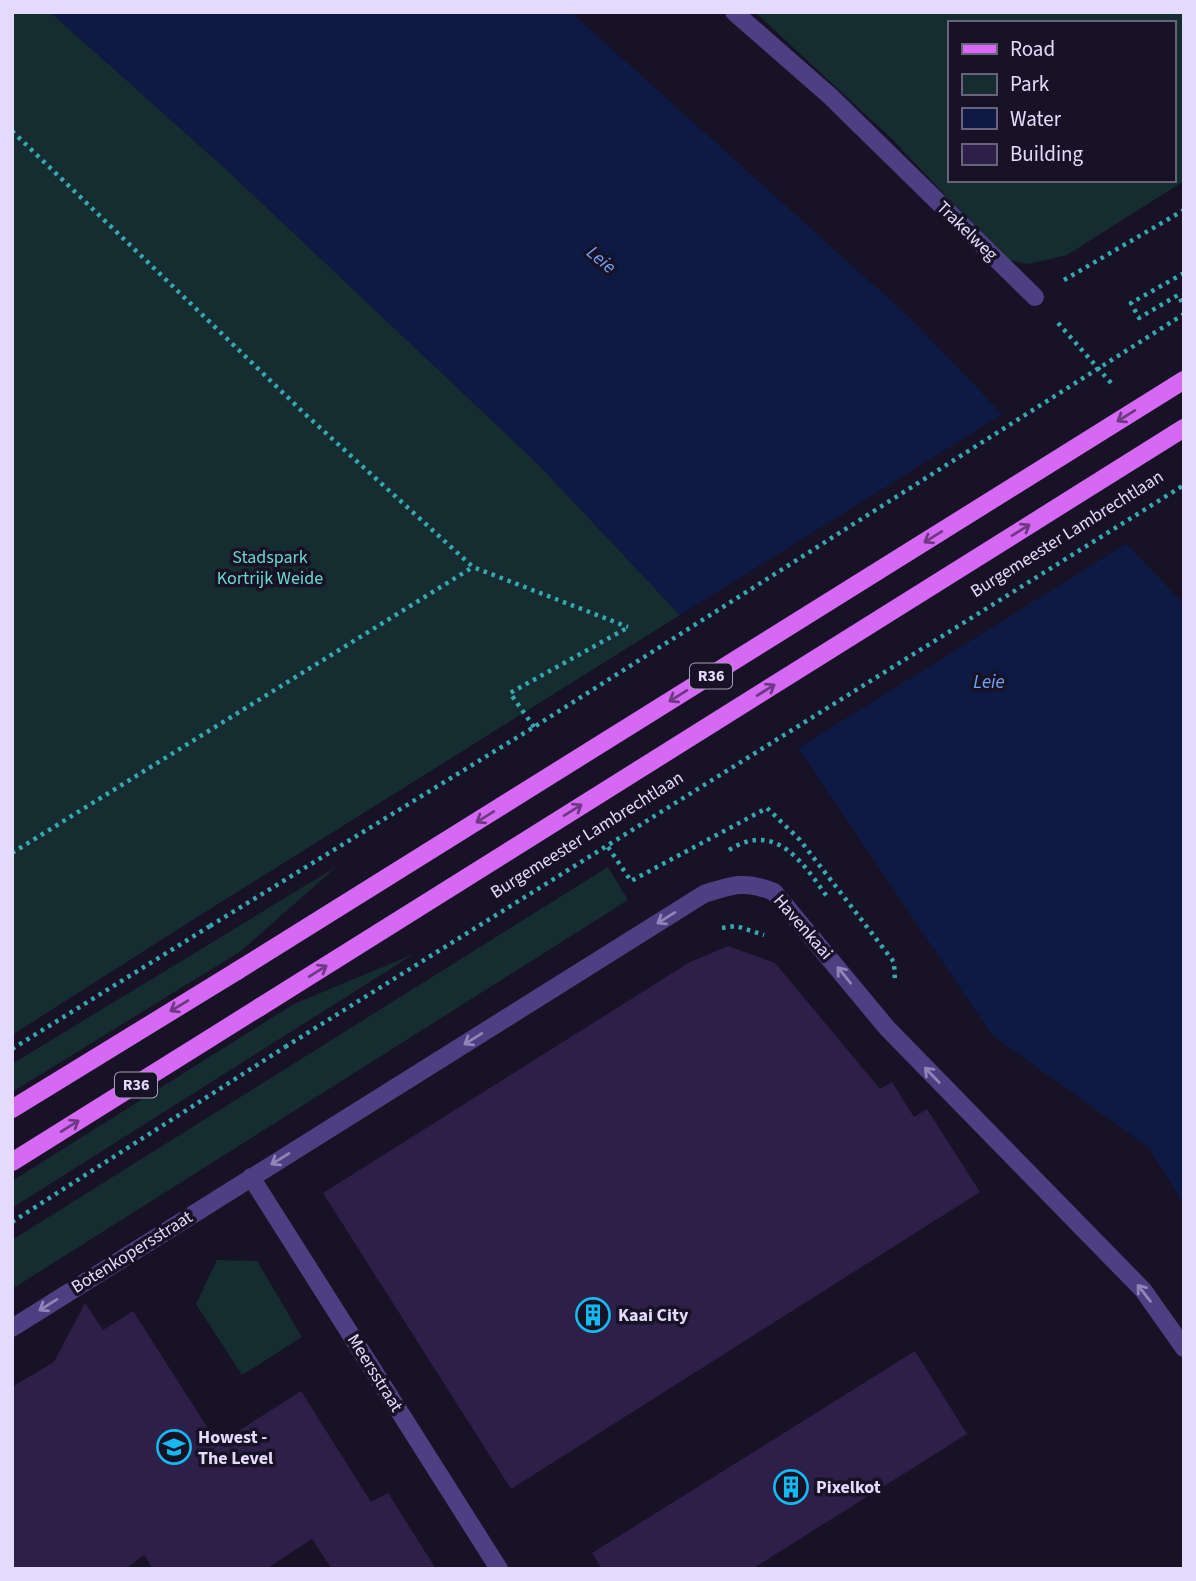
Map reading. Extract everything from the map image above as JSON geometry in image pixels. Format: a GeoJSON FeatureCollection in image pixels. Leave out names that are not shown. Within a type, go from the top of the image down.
{"type":"FeatureCollection","features":[{"type":"Feature","properties":{"kind":"main road","name":"R36"},"geometry":{"type":"LineString","coordinates":[[12,1109],[1184,380]]}},
{"type":"Feature","properties":{"kind":"main road","name":"Burgemeester Lambrechtlaan"},"geometry":{"type":"LineString","coordinates":[[12,1162],[1184,428]]}},
{"type":"Feature","properties":{"kind":"street","name":"Trakelweg"},"geometry":{"type":"LineString","coordinates":[[734,12],[830,96],[1035,297]]}},
{"type":"Feature","properties":{"kind":"street","name":"Havenkaai"},"geometry":{"type":"LineString","coordinates":[[251,1177],[704,894],[732,885],[754,884],[774,891],[887,1028],[1143,1290],[1184,1348]]}},
{"type":"Feature","properties":{"kind":"street","name":"Botenkopersstraat"},"geometry":{"type":"LineString","coordinates":[[12,1328],[251,1177]]}},
{"type":"Feature","properties":{"kind":"street","name":"Meersstraat"},"geometry":{"type":"LineString","coordinates":[[251,1177],[499,1569]]}},
{"type":"Feature","properties":{"kind":"path"},"geometry":{"type":"LineString","coordinates":[[12,131],[305,414],[473,566],[628,627],[510,693],[534,727]]}},
{"type":"Feature","properties":{"kind":"path"},"geometry":{"type":"LineString","coordinates":[[1114,386],[1035,297],[1184,210]]}},
{"type":"Feature","properties":{"kind":"path"},"geometry":{"type":"LineString","coordinates":[[1184,273],[1131,303],[1139,318],[1178,295],[1184,306]]}},
{"type":"Feature","properties":{"kind":"path"},"geometry":{"type":"LineString","coordinates":[[12,1049],[534,727],[1184,314]]}},
{"type":"Feature","properties":{"kind":"path","name":"Burgemeester Lambrechtlaan"},"geometry":{"type":"LineString","coordinates":[[12,1222],[285,1047],[1184,485]]}},
{"type":"Feature","properties":{"kind":"path"},"geometry":{"type":"LineString","coordinates":[[12,853],[473,566]]}},
{"type":"Feature","properties":{"kind":"path"},"geometry":{"type":"LineString","coordinates":[[608,847],[631,881],[767,808],[800,840],[894,962],[895,993]]}},
{"type":"Feature","properties":{"kind":"path"},"geometry":{"type":"LineString","coordinates":[[710,929],[736,926],[767,936]]}},
{"type":"Feature","properties":{"kind":"green space","name":"Stadspark Kortrijk Weide"},"geometry":{"type":"Polygon","coordinates":[[[12,12],[50,12],[227,170],[538,464],[680,615],[12,1035],[12,12]]]}},
{"type":"Feature","properties":{"kind":"green space"},"geometry":{"type":"Polygon","coordinates":[[[755,12],[1184,12],[1184,181],[1067,255],[1029,264],[1007,260],[891,138],[755,12]]]}},
{"type":"Feature","properties":{"kind":"green space"},"geometry":{"type":"Polygon","coordinates":[[[336,867],[241,951],[12,1092],[12,1064],[336,867]]]}},
{"type":"Feature","properties":{"kind":"green space"},"geometry":{"type":"Polygon","coordinates":[[[608,867],[628,900],[12,1289],[12,1240],[608,867]]]}},
{"type":"Feature","properties":{"kind":"green space"},"geometry":{"type":"Polygon","coordinates":[[[414,954],[12,1208],[12,1181],[294,1004],[414,954]]]}},
{"type":"Feature","properties":{"kind":"green space"},"geometry":{"type":"Polygon","coordinates":[[[217,1260],[257,1261],[302,1337],[242,1375],[196,1304],[217,1260]]]}},
{"type":"Feature","properties":{"kind":"water","name":"Leie"},"geometry":{"type":"Polygon","coordinates":[[[50,12],[571,12],[909,317],[1184,604],[1184,1205],[1149,1148],[992,1035],[798,748],[680,615],[538,464],[227,170],[50,12]]]}},
{"type":"Feature","properties":{"kind":"pier"},"geometry":{"type":"Polygon","coordinates":[[[1006,412],[1129,542],[795,750],[677,617],[1006,412]]]}},
{"type":"Feature","properties":{"kind":"building","name":"Kaai City"},"geometry":{"type":"Polygon","coordinates":[[[728,946],[775,963],[880,1089],[892,1082],[914,1117],[927,1109],[980,1192],[511,1489],[323,1193],[690,962],[728,946]]]}},
{"type":"Feature","properties":{"kind":"building","name":"Howest - The Level"},"geometry":{"type":"Polygon","coordinates":[[[85,1303],[103,1330],[133,1311],[218,1444],[301,1391],[371,1502],[388,1493],[436,1569],[332,1569],[312,1539],[266,1569],[153,1569],[144,1555],[125,1569],[12,1569],[12,1387],[54,1362],[85,1303]]]}},
{"type":"Feature","properties":{"kind":"building","name":"Pixelkot"},"geometry":{"type":"Polygon","coordinates":[[[915,1351],[967,1434],[752,1569],[602,1569],[592,1553],[915,1351]]]}},
{"type":"Feature","properties":{"kind":"place","name":"Kaai City"},"geometry":{"type":"Point","coordinates":[593,1315]}},
{"type":"Feature","properties":{"kind":"place","name":"Howest - The Level"},"geometry":{"type":"Point","coordinates":[174,1447]}},
{"type":"Feature","properties":{"kind":"place","name":"Pixelkot"},"geometry":{"type":"Point","coordinates":[791,1487]}}]}
